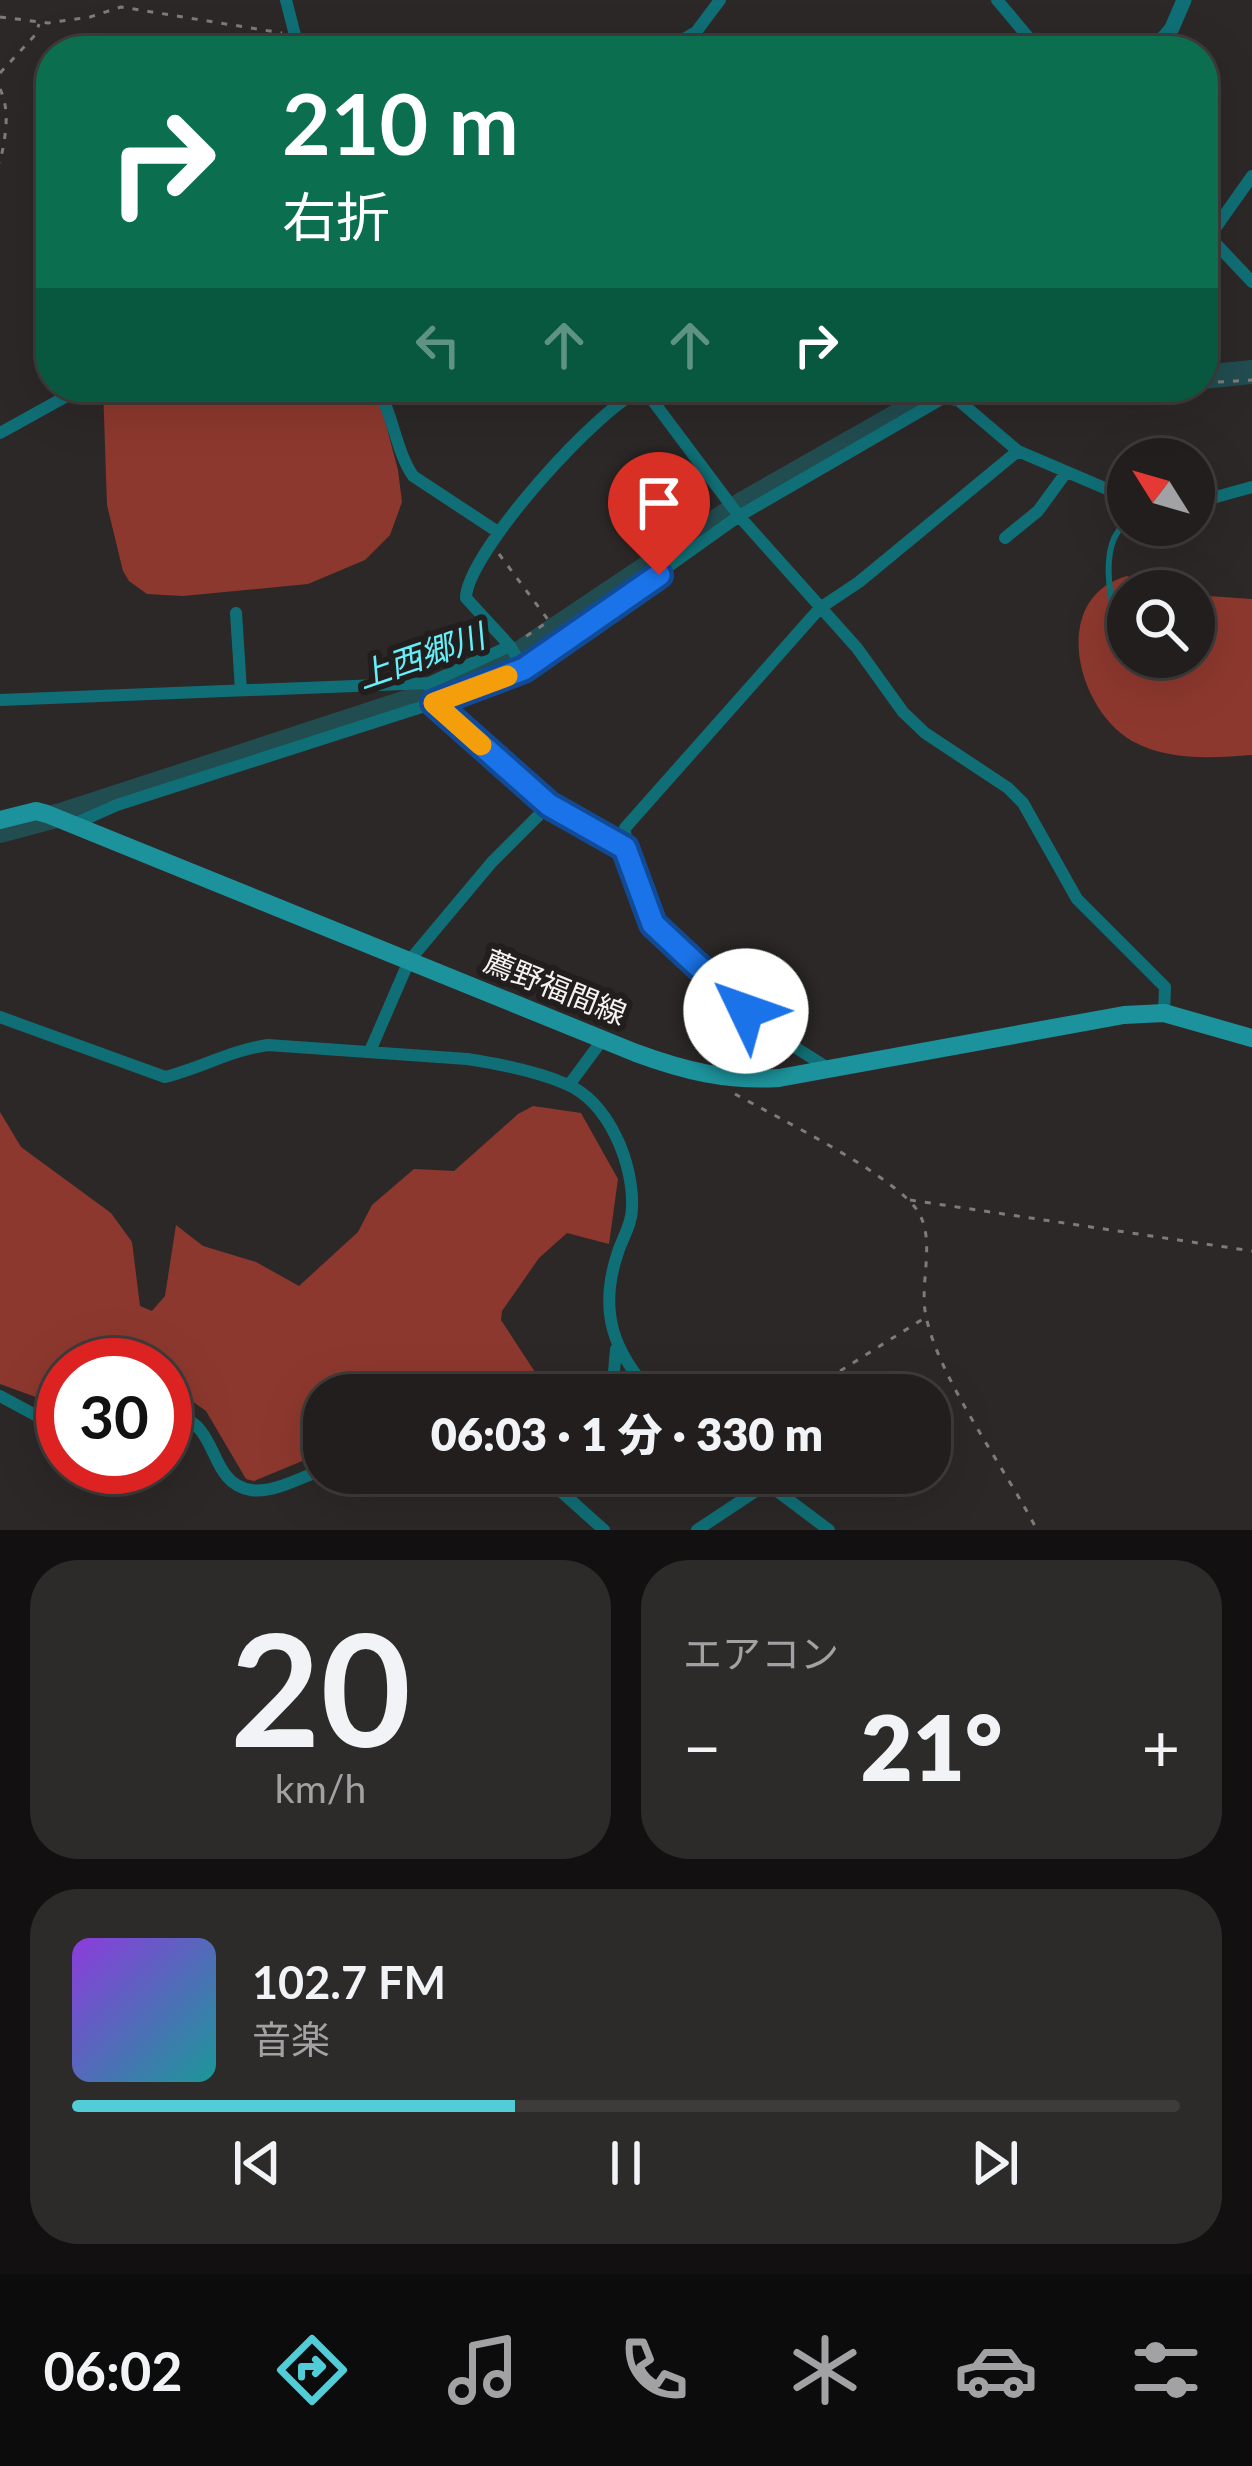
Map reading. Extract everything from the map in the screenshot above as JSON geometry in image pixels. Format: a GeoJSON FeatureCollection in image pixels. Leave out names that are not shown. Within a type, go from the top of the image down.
{"type":"FeatureCollection","features":[{"type":"Feature","properties":{"kind":"main road","name":"薦野福間線"},"geometry":{"type":"LineString","coordinates":[[0,820],[36,812],[62,820],[702,1075],[737,1080],[830,1069],[1124,1015],[1164,1013],[1252,1038]]}},
{"type":"Feature","properties":{"kind":"street"},"geometry":{"type":"LineString","coordinates":[[286,0],[295,35]]}},
{"type":"Feature","properties":{"kind":"street"},"geometry":{"type":"LineString","coordinates":[[689,36],[720,0]]}},
{"type":"Feature","properties":{"kind":"street"},"geometry":{"type":"LineString","coordinates":[[998,0],[1028,36]]}},
{"type":"Feature","properties":{"kind":"street"},"geometry":{"type":"LineString","coordinates":[[1165,36],[1184,0]]}},
{"type":"Feature","properties":{"kind":"street"},"geometry":{"type":"LineString","coordinates":[[1218,219],[1252,176]]}},
{"type":"Feature","properties":{"kind":"street"},"geometry":{"type":"LineString","coordinates":[[1218,247],[1252,282]]}},
{"type":"Feature","properties":{"kind":"street"},"geometry":{"type":"LineString","coordinates":[[0,433],[56,402]]}},
{"type":"Feature","properties":{"kind":"street"},"geometry":{"type":"LineString","coordinates":[[385,402],[413,476],[494,537]]}},
{"type":"Feature","properties":{"kind":"street"},"geometry":{"type":"LineString","coordinates":[[516,657],[466,598],[466,583],[494,537],[622,402]]}},
{"type":"Feature","properties":{"kind":"street"},"geometry":{"type":"LineString","coordinates":[[654,402],[739,516],[925,733],[1023,803],[1077,899],[1165,987],[1164,1013]]}},
{"type":"Feature","properties":{"kind":"street"},"geometry":{"type":"LineString","coordinates":[[62,820],[431,694],[516,657],[739,516],[936,402]]}},
{"type":"Feature","properties":{"kind":"street"},"geometry":{"type":"LineString","coordinates":[[960,402],[1018,451],[1107,490]]}},
{"type":"Feature","properties":{"kind":"street"},"geometry":{"type":"LineString","coordinates":[[830,1069],[774,1034],[653,924],[625,848],[629,820],[820,608],[859,582],[1018,451]]}},
{"type":"Feature","properties":{"kind":"street"},"geometry":{"type":"LineString","coordinates":[[1005,538],[1038,511],[1065,474]]}},
{"type":"Feature","properties":{"kind":"street"},"geometry":{"type":"LineString","coordinates":[[1215,497],[1252,487]]}},
{"type":"Feature","properties":{"kind":"street"},"geometry":{"type":"LineString","coordinates":[[236,613],[241,690]]}},
{"type":"Feature","properties":{"kind":"street"},"geometry":{"type":"LineString","coordinates":[[0,700],[241,690],[431,694],[516,657]]}},
{"type":"Feature","properties":{"kind":"street"},"geometry":{"type":"LineString","coordinates":[[431,694],[549,805],[625,848]]}},
{"type":"Feature","properties":{"kind":"street"},"geometry":{"type":"LineString","coordinates":[[370,1052],[409,961],[492,862],[549,805]]}},
{"type":"Feature","properties":{"kind":"street"},"geometry":{"type":"LineString","coordinates":[[0,1017],[165,1077],[235,1049],[268,1045],[495,1063],[569,1084],[591,1102],[618,1138],[629,1179],[632,1209],[611,1288],[614,1374]]}},
{"type":"Feature","properties":{"kind":"street"},"geometry":{"type":"LineString","coordinates":[[569,1084],[603,1039]]}},
{"type":"Feature","properties":{"kind":"street"},"geometry":{"type":"LineString","coordinates":[[616,1348],[636,1374]]}},
{"type":"Feature","properties":{"kind":"street"},"geometry":{"type":"LineString","coordinates":[[0,1396],[36,1415]]}},
{"type":"Feature","properties":{"kind":"street"},"geometry":{"type":"LineString","coordinates":[[192,1420],[237,1486],[260,1491],[303,1476]]}},
{"type":"Feature","properties":{"kind":"street"},"geometry":{"type":"LineString","coordinates":[[567,1494],[604,1530]]}},
{"type":"Feature","properties":{"kind":"street"},"geometry":{"type":"LineString","coordinates":[[697,1530],[753,1494]]}},
{"type":"Feature","properties":{"kind":"street"},"geometry":{"type":"LineString","coordinates":[[781,1494],[829,1530]]}},
{"type":"Feature","properties":{"kind":"path"},"geometry":{"type":"LineString","coordinates":[[0,17],[39,22],[90,17],[121,7],[295,35]]}},
{"type":"Feature","properties":{"kind":"path"},"geometry":{"type":"LineString","coordinates":[[0,74],[36,34],[39,22]]}},
{"type":"Feature","properties":{"kind":"path"},"geometry":{"type":"LineString","coordinates":[[0,89],[6,127],[0,163]]}},
{"type":"Feature","properties":{"kind":"path"},"geometry":{"type":"LineString","coordinates":[[1218,382],[1252,380]]}},
{"type":"Feature","properties":{"kind":"path"},"geometry":{"type":"LineString","coordinates":[[494,537],[549,621],[516,657]]}},
{"type":"Feature","properties":{"kind":"path"},"geometry":{"type":"LineString","coordinates":[[702,1075],[835,1151],[909,1200],[921,1216],[926,1238],[926,1317],[943,1363],[1037,1530]]}},
{"type":"Feature","properties":{"kind":"path"},"geometry":{"type":"LineString","coordinates":[[909,1200],[1252,1251]]}},
{"type":"Feature","properties":{"kind":"path"},"geometry":{"type":"LineString","coordinates":[[835,1374],[926,1317]]}},
{"type":"Feature","properties":{"kind":"shaded area"},"geometry":{"type":"Polygon","coordinates":[[[104,402],[380,402],[402,502],[390,535],[365,560],[308,584],[183,596],[147,594],[129,581],[107,505],[104,402]]]}},
{"type":"Feature","properties":{"kind":"shaded area"},"geometry":{"type":"Polygon","coordinates":[[[1107,586],[1107,678],[1215,678],[1215,596],[1252,599],[1252,755],[1191,757],[1160,752],[1132,741],[1113,726],[1085,681],[1079,655],[1087,607],[1107,586]]]}},
{"type":"Feature","properties":{"kind":"shaded area"},"geometry":{"type":"Polygon","coordinates":[[[533,1106],[581,1113],[618,1179],[609,1244],[567,1233],[539,1258],[502,1311],[501,1320],[536,1374],[303,1374],[303,1461],[254,1481],[246,1479],[206,1411],[192,1401],[192,1338],[36,1338],[36,1397],[0,1384],[0,1112],[21,1147],[111,1213],[132,1242],[140,1306],[152,1311],[165,1296],[176,1225],[203,1246],[256,1262],[299,1286],[358,1232],[372,1205],[414,1169],[454,1171],[533,1106]]]}},
{"type":"Feature","properties":{"kind":"waterway","name":"上西郷川"},"geometry":{"type":"LineString","coordinates":[[1218,375],[1252,372]]}},
{"type":"Feature","properties":{"kind":"waterway","name":"上西郷川"},"geometry":{"type":"LineString","coordinates":[[0,831],[416,699],[500,666],[742,504],[922,402]]}},
{"type":"Feature","properties":{"kind":"slow traffic"},"geometry":{"type":"LineString","coordinates":[[481,745],[434,703],[507,676]]}},
{"type":"Feature","properties":{"kind":"route"},"geometry":{"type":"LineString","coordinates":[[659,575],[524,669],[434,703],[549,805],[625,848],[653,924],[746,1011]]}}]}
